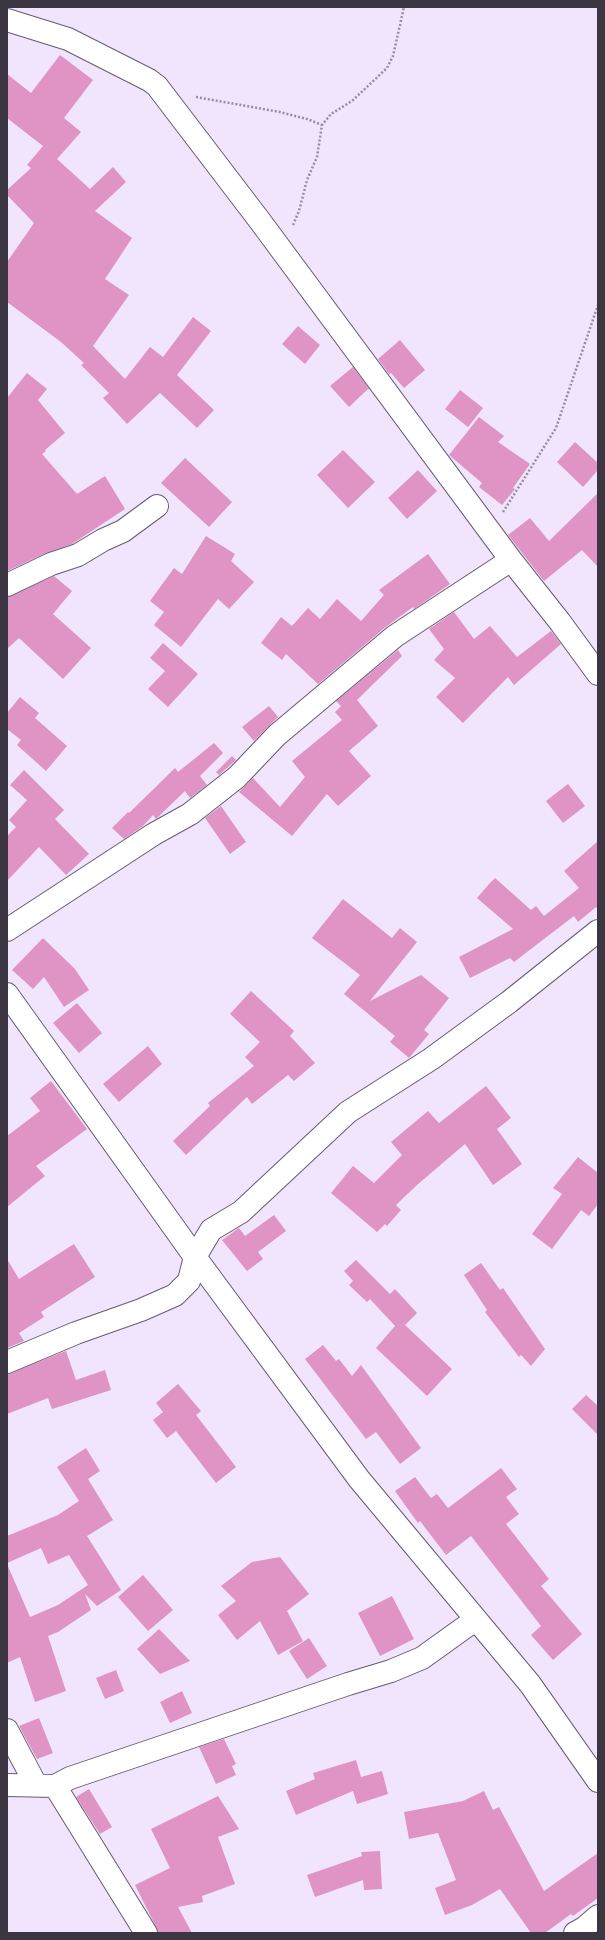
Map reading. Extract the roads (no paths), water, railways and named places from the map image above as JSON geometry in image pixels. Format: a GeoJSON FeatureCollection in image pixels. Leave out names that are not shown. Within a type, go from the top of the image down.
{"type":"FeatureCollection","features":[{"type":"Feature","properties":{"kind":"street"},"geometry":{"type":"LineString","coordinates":[[7,20],[68,39],[149,80],[157,86],[598,674]]}},
{"type":"Feature","properties":{"kind":"street"},"geometry":{"type":"LineString","coordinates":[[7,585],[51,564],[78,555],[103,540],[124,531],[157,506]]}},
{"type":"Feature","properties":{"kind":"street"},"geometry":{"type":"LineString","coordinates":[[7,930],[154,834],[190,814],[237,777],[277,735],[395,636],[511,560]]}},
{"type":"Feature","properties":{"kind":"street"},"geometry":{"type":"LineString","coordinates":[[7,1362],[76,1333],[142,1310],[175,1295],[189,1281],[195,1258],[211,1230],[241,1212],[348,1112],[431,1059],[509,1002],[598,931]]}},
{"type":"Feature","properties":{"kind":"street"},"geometry":{"type":"LineString","coordinates":[[7,994],[195,1258],[359,1479],[475,1620],[530,1684],[598,1781]]}},
{"type":"Feature","properties":{"kind":"street"},"geometry":{"type":"LineString","coordinates":[[7,1785],[46,1786],[334,1688],[391,1671],[422,1658],[475,1620]]}},
{"type":"Feature","properties":{"kind":"street"},"geometry":{"type":"LineString","coordinates":[[7,1730],[146,1933]]}},
{"type":"Feature","properties":{"kind":"street"},"geometry":{"type":"LineString","coordinates":[[575,1933],[584,1928],[598,1916]]}}]}
